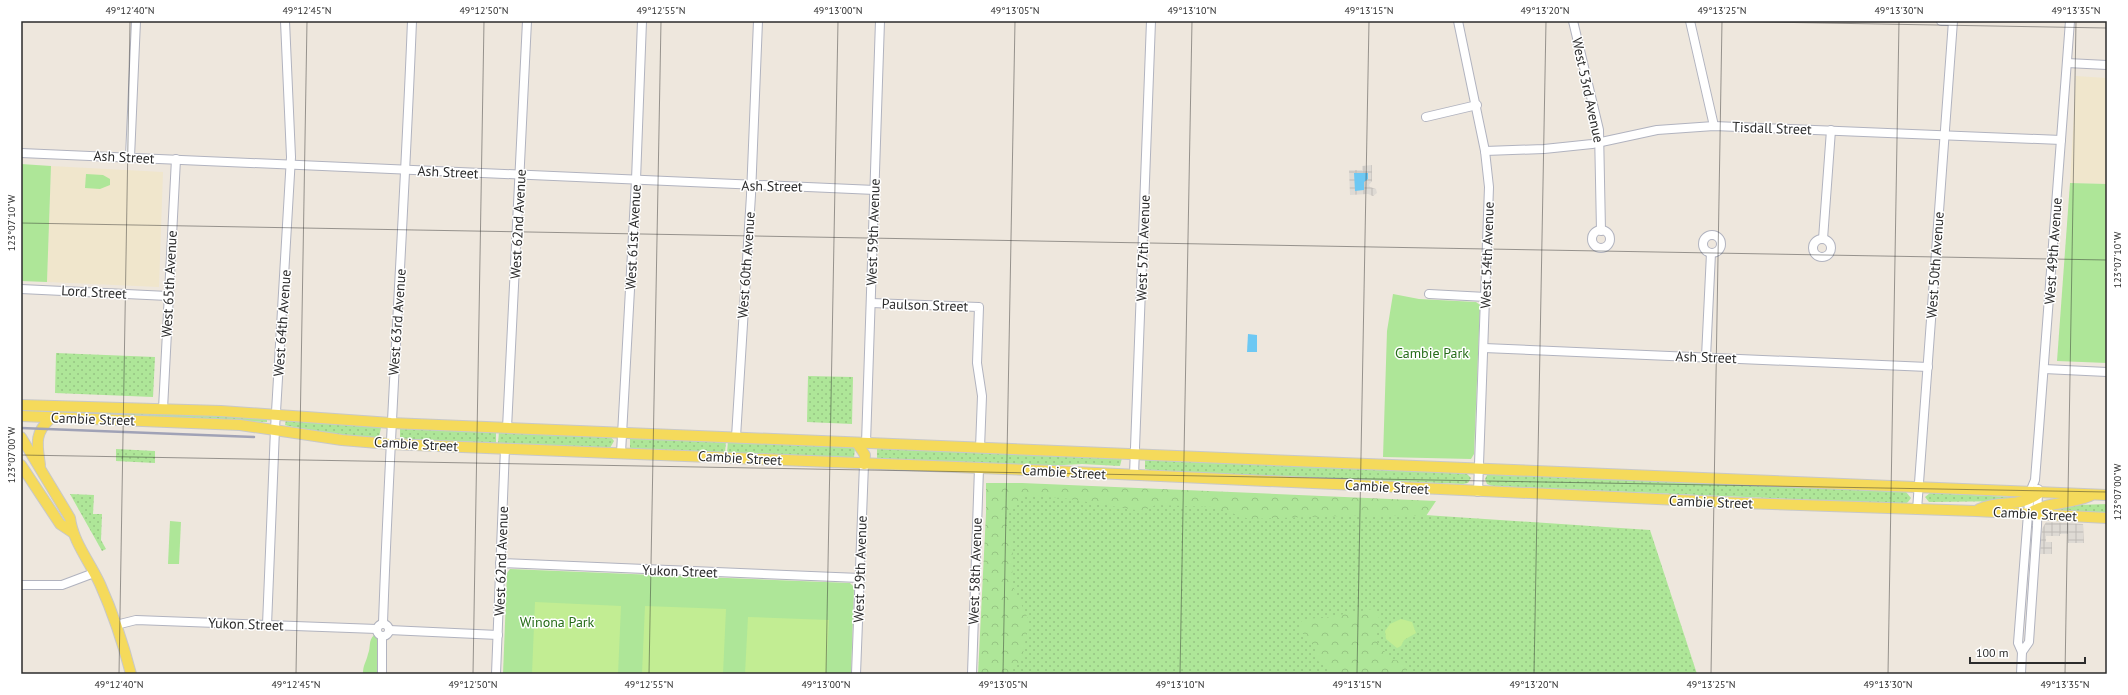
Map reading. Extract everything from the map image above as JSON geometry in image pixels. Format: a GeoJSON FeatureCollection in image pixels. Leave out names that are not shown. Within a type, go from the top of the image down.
{"type":"FeatureCollection","features":[{"type":"Feature","properties":{"kind":"main road","name":"Cambie Street"},"geometry":{"type":"LineString","coordinates":[[21,405],[276,414],[391,423],[622,433],[1919,486],[2032,495],[2107,495]]}},
{"type":"Feature","properties":{"kind":"main road","name":"Cambie Street"},"geometry":{"type":"LineString","coordinates":[[21,416],[232,425],[275,429],[338,439],[390,444],[621,453],[865,460],[980,468],[1478,492],[1918,510],[2034,512],[2107,518]]}},
{"type":"Feature","properties":{"kind":"main road"},"geometry":{"type":"LineString","coordinates":[[40,469],[38,446],[40,429],[51,418]]}},
{"type":"Feature","properties":{"kind":"main road"},"geometry":{"type":"LineString","coordinates":[[21,437],[70,518],[72,532],[94,573],[116,625],[131,674]]}},
{"type":"Feature","properties":{"kind":"main road"},"geometry":{"type":"LineString","coordinates":[[865,460],[866,443]]}},
{"type":"Feature","properties":{"kind":"main road"},"geometry":{"type":"LineString","coordinates":[[865,460],[866,443]]}},
{"type":"Feature","properties":{"kind":"main road"},"geometry":{"type":"LineString","coordinates":[[21,465],[60,524],[72,532]]}},
{"type":"Feature","properties":{"kind":"main road"},"geometry":{"type":"LineString","coordinates":[[1976,510],[1992,504],[2032,495]]}},
{"type":"Feature","properties":{"kind":"main road"},"geometry":{"type":"LineString","coordinates":[[2034,512],[2077,502],[2093,495]]}},
{"type":"Feature","properties":{"kind":"street"},"geometry":{"type":"LineString","coordinates":[[130,158],[136,21]]}},
{"type":"Feature","properties":{"kind":"street","name":"West 64th Avenue"},"geometry":{"type":"LineString","coordinates":[[267,625],[275,429],[291,165],[284,21]]}},
{"type":"Feature","properties":{"kind":"street","name":"West 63rd Avenue"},"geometry":{"type":"LineString","coordinates":[[382,674],[381,630],[391,423],[406,170],[412,21]]}},
{"type":"Feature","properties":{"kind":"street","name":"West 62nd Avenue"},"geometry":{"type":"LineString","coordinates":[[507,428],[521,175],[527,21]]}},
{"type":"Feature","properties":{"kind":"street","name":"West 61st Avenue"},"geometry":{"type":"LineString","coordinates":[[621,453],[636,180],[642,21]]}},
{"type":"Feature","properties":{"kind":"street","name":"West 60th Avenue"},"geometry":{"type":"LineString","coordinates":[[736,437],[751,185],[758,21]]}},
{"type":"Feature","properties":{"kind":"street","name":"West 59th Avenue"},"geometry":{"type":"LineString","coordinates":[[866,443],[880,21]]}},
{"type":"Feature","properties":{"kind":"street","name":"West 57th Avenue"},"geometry":{"type":"LineString","coordinates":[[1134,475],[1151,21]]}},
{"type":"Feature","properties":{"kind":"street","name":"West 54th Avenue"},"geometry":{"type":"LineString","coordinates":[[1458,21],[1477,104],[1485,151],[1489,215],[1478,492]]}},
{"type":"Feature","properties":{"kind":"street","name":"West 53rd Avenue"},"geometry":{"type":"LineString","coordinates":[[1574,21],[1600,142],[1601,231]]}},
{"type":"Feature","properties":{"kind":"street"},"geometry":{"type":"LineString","coordinates":[[1690,21],[1714,126]]}},
{"type":"Feature","properties":{"kind":"street"},"geometry":{"type":"LineString","coordinates":[[1941,21],[1952,21]]}},
{"type":"Feature","properties":{"kind":"street","name":"West 50th Avenue"},"geometry":{"type":"LineString","coordinates":[[1918,510],[1952,21]]}},
{"type":"Feature","properties":{"kind":"street","name":"West 49th Avenue"},"geometry":{"type":"LineString","coordinates":[[2021,674],[2022,652],[2018,643],[2034,512],[2032,495],[2035,480],[2044,369],[2070,21]]}},
{"type":"Feature","properties":{"kind":"street"},"geometry":{"type":"LineString","coordinates":[[2067,63],[2107,65]]}},
{"type":"Feature","properties":{"kind":"street"},"geometry":{"type":"LineString","coordinates":[[1426,117],[1477,104]]}},
{"type":"Feature","properties":{"kind":"street","name":"Tisdall Street"},"geometry":{"type":"LineString","coordinates":[[1485,151],[1544,149],[1600,142],[1657,130],[1714,126],[1944,134],[2061,140]]}},
{"type":"Feature","properties":{"kind":"street"},"geometry":{"type":"LineString","coordinates":[[1823,239],[1831,130]]}},
{"type":"Feature","properties":{"kind":"street","name":"Ash Street"},"geometry":{"type":"LineString","coordinates":[[21,152],[875,190]]}},
{"type":"Feature","properties":{"kind":"street","name":"West 65th Avenue"},"geometry":{"type":"LineString","coordinates":[[163,409],[176,160]]}},
{"type":"Feature","properties":{"kind":"street"},"geometry":{"type":"LineString","coordinates":[[1706,357],[1711,253]]}},
{"type":"Feature","properties":{"kind":"street","name":"Lord Street"},"geometry":{"type":"LineString","coordinates":[[21,289],[168,296]]}},
{"type":"Feature","properties":{"kind":"street"},"geometry":{"type":"LineString","coordinates":[[1429,294],[1486,297]]}},
{"type":"Feature","properties":{"kind":"street","name":"Paulson Street"},"geometry":{"type":"LineString","coordinates":[[871,303],[979,307],[978,363],[982,396],[980,448]]}},
{"type":"Feature","properties":{"kind":"street","name":"Ash Street"},"geometry":{"type":"LineString","coordinates":[[1484,348],[1928,367]]}},
{"type":"Feature","properties":{"kind":"street"},"geometry":{"type":"LineString","coordinates":[[2044,369],[2107,372]]}},
{"type":"Feature","properties":{"kind":"street","name":"West 62nd Avenue"},"geometry":{"type":"LineString","coordinates":[[496,674],[505,448]]}},
{"type":"Feature","properties":{"kind":"street","name":"West 59th Avenue"},"geometry":{"type":"LineString","coordinates":[[856,674],[865,460]]}},
{"type":"Feature","properties":{"kind":"street","name":"West 58th Avenue"},"geometry":{"type":"LineString","coordinates":[[972,674],[980,468]]}},
{"type":"Feature","properties":{"kind":"street","name":"West 49th Avenue"},"geometry":{"type":"LineString","coordinates":[[2032,495],[2034,512]]}},
{"type":"Feature","properties":{"kind":"street","name":"Yukon Street"},"geometry":{"type":"LineString","coordinates":[[500,563],[860,578]]}},
{"type":"Feature","properties":{"kind":"street"},"geometry":{"type":"LineString","coordinates":[[21,585],[62,585],[94,573]]}},
{"type":"Feature","properties":{"kind":"street","name":"Yukon Street"},"geometry":{"type":"LineString","coordinates":[[116,625],[136,620],[381,630]]}},
{"type":"Feature","properties":{"kind":"street"},"geometry":{"type":"LineString","coordinates":[[381,630],[388,634],[389,630],[498,635]]}},
{"type":"Feature","properties":{"kind":"shaded area"},"geometry":{"type":"Polygon","coordinates":[[[2076,76],[2107,78],[2107,184],[2070,183],[2076,76]]]}},
{"type":"Feature","properties":{"kind":"shaded area"},"geometry":{"type":"Polygon","coordinates":[[[1372,165],[1372,181],[1369,185],[1370,187],[1376,189],[1377,193],[1373,196],[1368,194],[1350,195],[1349,170],[1362,170],[1362,166],[1372,165]]]}},
{"type":"Feature","properties":{"kind":"shaded area"},"geometry":{"type":"Polygon","coordinates":[[[51,166],[163,172],[159,287],[47,282],[51,166]]]}},
{"type":"Feature","properties":{"kind":"shaded area"},"geometry":{"type":"Polygon","coordinates":[[[2046,522],[2083,524],[2084,543],[2068,543],[2068,534],[2060,534],[2060,536],[2046,536],[2046,542],[2052,542],[2052,554],[2040,554],[2042,529],[2046,522]]]}},
{"type":"Feature","properties":{"kind":"green space"},"geometry":{"type":"Polygon","coordinates":[[[21,164],[51,166],[47,282],[21,281],[21,164]]]}},
{"type":"Feature","properties":{"kind":"green space"},"geometry":{"type":"Polygon","coordinates":[[[86,174],[103,175],[110,179],[110,185],[100,189],[85,188],[86,174]]]}},
{"type":"Feature","properties":{"kind":"green space"},"geometry":{"type":"Polygon","coordinates":[[[2070,183],[2107,184],[2107,363],[2057,361],[2070,183]]]}},
{"type":"Feature","properties":{"kind":"green space","name":"Cambie Park"},"geometry":{"type":"Polygon","coordinates":[[[1393,294],[1419,299],[1476,302],[1480,305],[1474,454],[1471,459],[1383,457],[1387,331],[1393,294]]]}},
{"type":"Feature","properties":{"kind":"green space"},"geometry":{"type":"Polygon","coordinates":[[[56,353],[155,357],[153,397],[55,393],[56,353]]]}},
{"type":"Feature","properties":{"kind":"green space"},"geometry":{"type":"Polygon","coordinates":[[[808,376],[853,377],[852,424],[807,422],[808,376]]]}},
{"type":"Feature","properties":{"kind":"green space"},"geometry":{"type":"Polygon","coordinates":[[[24,410],[267,417],[267,422],[24,412],[24,410]]]}},
{"type":"Feature","properties":{"kind":"green space"},"geometry":{"type":"Polygon","coordinates":[[[286,419],[381,428],[379,437],[375,438],[347,436],[288,426],[285,425],[286,419]]]}},
{"type":"Feature","properties":{"kind":"green space"},"geometry":{"type":"Polygon","coordinates":[[[400,429],[496,432],[496,443],[406,439],[400,437],[400,429]]]}},
{"type":"Feature","properties":{"kind":"green space"},"geometry":{"type":"Polygon","coordinates":[[[499,432],[611,437],[614,441],[610,448],[498,443],[499,432]]]}},
{"type":"Feature","properties":{"kind":"green space"},"geometry":{"type":"Polygon","coordinates":[[[630,438],[726,441],[725,453],[634,449],[630,448],[630,438]]]}},
{"type":"Feature","properties":{"kind":"green space"},"geometry":{"type":"Polygon","coordinates":[[[728,441],[855,447],[854,458],[727,453],[728,441]]]}},
{"type":"Feature","properties":{"kind":"green space"},"geometry":{"type":"Polygon","coordinates":[[[116,449],[155,451],[155,463],[116,461],[116,449]]]}},
{"type":"Feature","properties":{"kind":"green space"},"geometry":{"type":"Polygon","coordinates":[[[877,449],[1122,458],[1120,466],[1082,464],[1046,466],[877,459],[877,449]]]}},
{"type":"Feature","properties":{"kind":"green space"},"geometry":{"type":"Polygon","coordinates":[[[1145,459],[1466,473],[1471,478],[1468,483],[1463,484],[1151,471],[1145,469],[1145,459]]]}},
{"type":"Feature","properties":{"kind":"green space"},"geometry":{"type":"Polygon","coordinates":[[[1492,474],[1906,492],[1911,498],[1905,504],[1492,486],[1487,484],[1485,479],[1487,475],[1492,474]]]}},
{"type":"Feature","properties":{"kind":"green space"},"geometry":{"type":"Polygon","coordinates":[[[986,483],[1022,483],[1436,501],[1426,516],[1372,515],[1249,519],[1214,507],[1156,505],[1142,511],[1063,498],[1022,496],[1004,519],[1013,543],[1012,584],[1029,621],[1022,659],[1009,674],[978,674],[986,513],[986,483]]]}},
{"type":"Feature","properties":{"kind":"green space"},"geometry":{"type":"Polygon","coordinates":[[[991,493],[1395,513],[1650,530],[1697,674],[986,674],[991,493]]]}},
{"type":"Feature","properties":{"kind":"green space"},"geometry":{"type":"Polygon","coordinates":[[[1930,493],[2011,497],[2018,499],[2014,501],[1929,502],[1925,497],[1930,493]]]}},
{"type":"Feature","properties":{"kind":"green space"},"geometry":{"type":"Polygon","coordinates":[[[70,494],[94,495],[93,514],[102,514],[101,540],[106,549],[102,551],[70,494]]]}},
{"type":"Feature","properties":{"kind":"green space"},"geometry":{"type":"Polygon","coordinates":[[[2107,504],[2107,513],[2052,511],[2048,506],[2107,504]]]}},
{"type":"Feature","properties":{"kind":"green space"},"geometry":{"type":"Polygon","coordinates":[[[170,521],[181,522],[179,564],[168,564],[170,521]]]}},
{"type":"Feature","properties":{"kind":"green space","name":"Winona Park"},"geometry":{"type":"Polygon","coordinates":[[[510,569],[850,583],[854,587],[851,674],[503,674],[507,573],[510,569]]]}},
{"type":"Feature","properties":{"kind":"green space"},"geometry":{"type":"Polygon","coordinates":[[[535,602],[621,606],[618,674],[532,674],[535,602]]]}},
{"type":"Feature","properties":{"kind":"green space"},"geometry":{"type":"Polygon","coordinates":[[[645,606],[726,609],[723,674],[642,674],[645,606]]]}},
{"type":"Feature","properties":{"kind":"green space"},"geometry":{"type":"Polygon","coordinates":[[[1372,609],[1380,619],[1375,640],[1392,660],[1405,661],[1407,668],[1406,674],[1337,674],[1318,661],[1314,646],[1299,629],[1299,623],[1305,619],[1323,618],[1372,609]]]}},
{"type":"Feature","properties":{"kind":"green space"},"geometry":{"type":"Polygon","coordinates":[[[748,617],[829,620],[826,674],[745,674],[748,617]]]}},
{"type":"Feature","properties":{"kind":"green space"},"geometry":{"type":"Polygon","coordinates":[[[1401,619],[1412,622],[1416,633],[1404,640],[1401,646],[1397,648],[1386,639],[1385,631],[1390,624],[1401,619]]]}},
{"type":"Feature","properties":{"kind":"green space"},"geometry":{"type":"Polygon","coordinates":[[[374,635],[378,639],[377,674],[363,674],[370,642],[374,635]]]}},
{"type":"Feature","properties":{"kind":"water"},"geometry":{"type":"Polygon","coordinates":[[[1354,173],[1368,173],[1368,179],[1364,182],[1364,190],[1355,191],[1354,173]]]}},
{"type":"Feature","properties":{"kind":"water"},"geometry":{"type":"Polygon","coordinates":[[[1248,334],[1257,335],[1257,352],[1247,352],[1248,334]]]}},
{"type":"Feature","properties":{"kind":"railway"},"geometry":{"type":"LineString","coordinates":[[21,428],[254,437]]}}]}
